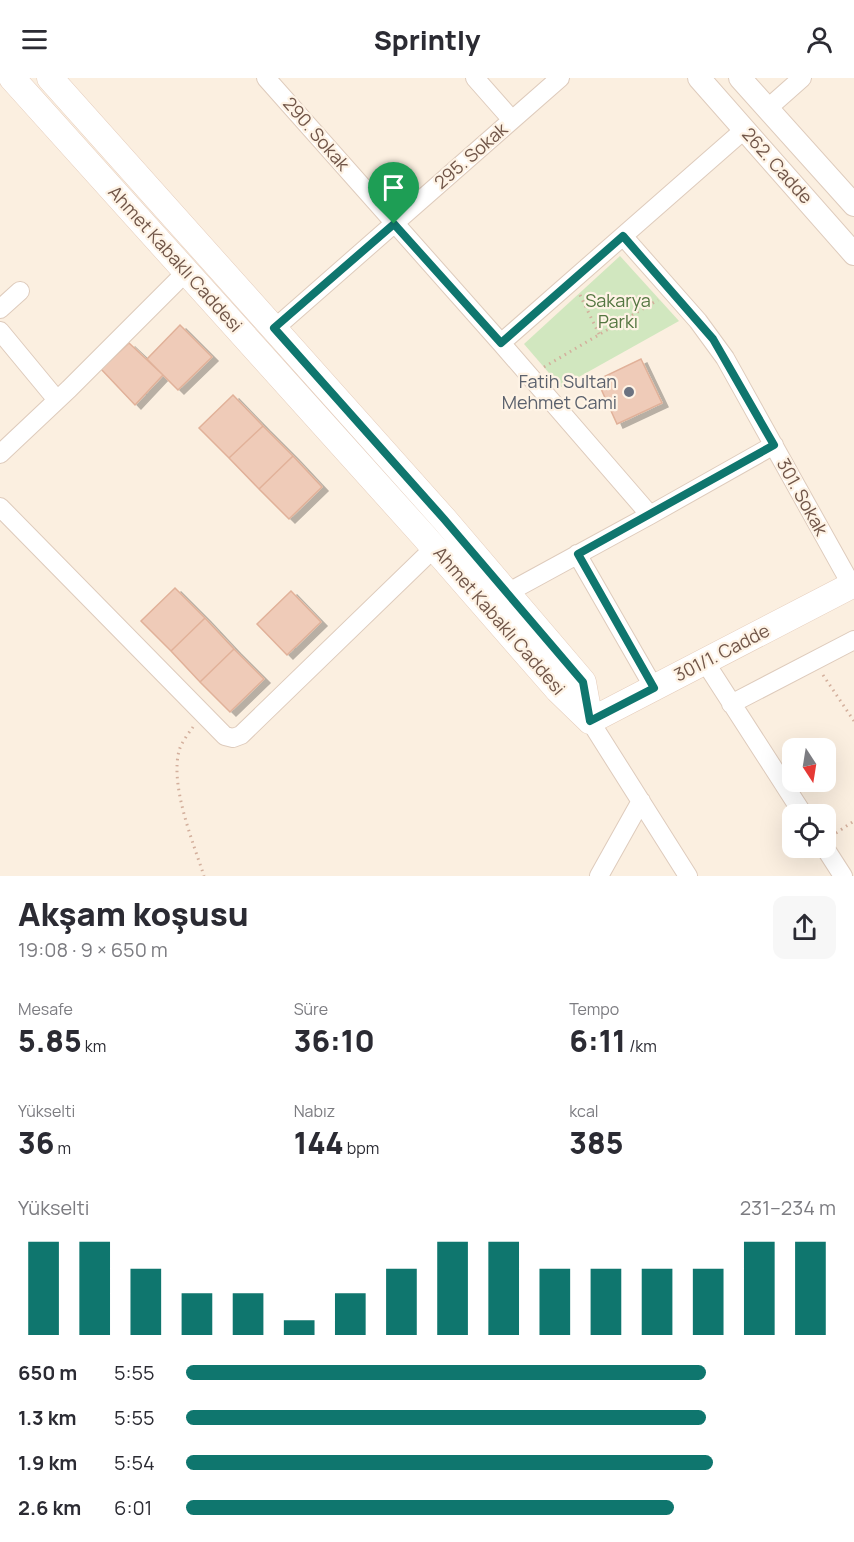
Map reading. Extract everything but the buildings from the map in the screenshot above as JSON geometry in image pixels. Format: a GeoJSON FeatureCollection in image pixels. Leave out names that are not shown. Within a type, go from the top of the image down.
{"type":"FeatureCollection","features":[{"type":"Feature","properties":{"kind":"main road","name":"Ahmet Kabaklı Caddesi"},"geometry":{"type":"LineString","coordinates":[[12,78],[434,548],[558,690],[590,721]]}},
{"type":"Feature","properties":{"kind":"main road","name":"Ahmet Kabaklı Caddesi"},"geometry":{"type":"LineString","coordinates":[[50,78],[507,592],[583,682],[590,721]]}},
{"type":"Feature","properties":{"kind":"main road","name":"301/1. Cadde"},"geometry":{"type":"LineString","coordinates":[[590,721],[853,585]]}},
{"type":"Feature","properties":{"kind":"street","name":"290. Sokak"},"geometry":{"type":"LineString","coordinates":[[266,78],[501,343],[650,516]]}},
{"type":"Feature","properties":{"kind":"street"},"geometry":{"type":"LineString","coordinates":[[475,78],[512,120]]}},
{"type":"Feature","properties":{"kind":"street","name":"295. Sokak"},"geometry":{"type":"LineString","coordinates":[[274,328],[560,78]]}},
{"type":"Feature","properties":{"kind":"street","name":"262. Cadde"},"geometry":{"type":"LineString","coordinates":[[699,78],[854,254]]}},
{"type":"Feature","properties":{"kind":"street","name":"262. Cadde"},"geometry":{"type":"LineString","coordinates":[[740,78],[854,205]]}},
{"type":"Feature","properties":{"kind":"street"},"geometry":{"type":"LineString","coordinates":[[767,108],[802,78]]}},
{"type":"Feature","properties":{"kind":"street"},"geometry":{"type":"LineString","coordinates":[[501,343],[745,129]]}},
{"type":"Feature","properties":{"kind":"street","name":"301. Sokak"},"geometry":{"type":"LineString","coordinates":[[623,236],[713,339],[853,585]]}},
{"type":"Feature","properties":{"kind":"street"},"geometry":{"type":"LineString","coordinates":[[0,454],[186,272]]}},
{"type":"Feature","properties":{"kind":"street"},"geometry":{"type":"LineString","coordinates":[[0,309],[20,291]]}},
{"type":"Feature","properties":{"kind":"street"},"geometry":{"type":"LineString","coordinates":[[0,332],[57,400]]}},
{"type":"Feature","properties":{"kind":"street"},"geometry":{"type":"LineString","coordinates":[[507,592],[650,516],[774,445]]}},
{"type":"Feature","properties":{"kind":"street"},"geometry":{"type":"LineString","coordinates":[[0,507],[225,736],[233,738],[241,735],[434,548]]}},
{"type":"Feature","properties":{"kind":"street"},"geometry":{"type":"LineString","coordinates":[[578,554],[654,688]]}},
{"type":"Feature","properties":{"kind":"street"},"geometry":{"type":"LineString","coordinates":[[731,704],[854,640]]}},
{"type":"Feature","properties":{"kind":"street"},"geometry":{"type":"LineString","coordinates":[[705,662],[796,804]]}},
{"type":"Feature","properties":{"kind":"street"},"geometry":{"type":"LineString","coordinates":[[590,721],[688,876]]}},
{"type":"Feature","properties":{"kind":"street"},"geometry":{"type":"LineString","coordinates":[[599,876],[640,801]]}},
{"type":"Feature","properties":{"kind":"street"},"geometry":{"type":"LineString","coordinates":[[836,858],[843,876]]}},
{"type":"Feature","properties":{"kind":"path"},"geometry":{"type":"LineString","coordinates":[[572,280],[599,334]]}},
{"type":"Feature","properties":{"kind":"path"},"geometry":{"type":"LineString","coordinates":[[529,375],[672,291]]}},
{"type":"Feature","properties":{"kind":"path"},"geometry":{"type":"LineString","coordinates":[[814,661],[854,722]]}},
{"type":"Feature","properties":{"kind":"path"},"geometry":{"type":"LineString","coordinates":[[202,712],[179,750],[177,774],[186,821],[204,876]]}},
{"type":"Feature","properties":{"kind":"path"},"geometry":{"type":"LineString","coordinates":[[836,836],[854,821]]}},
{"type":"Feature","properties":{"kind":"green space","name":"Sakarya Parkı"},"geometry":{"type":"Polygon","coordinates":[[[620,256],[679,321],[561,387],[524,344],[620,256]]]}},
{"type":"Feature","properties":{"kind":"place","name":"Fatih Sultan Mehmet Cami"},"geometry":{"type":"Point","coordinates":[629,392]}},
{"type":"Feature","properties":{"kind":"route"},"geometry":{"type":"LineString","coordinates":[[394,224],[501,343],[623,236],[713,339],[774,445],[578,554],[654,688],[590,721],[583,682],[444,519],[274,328],[394,224]]}}]}
